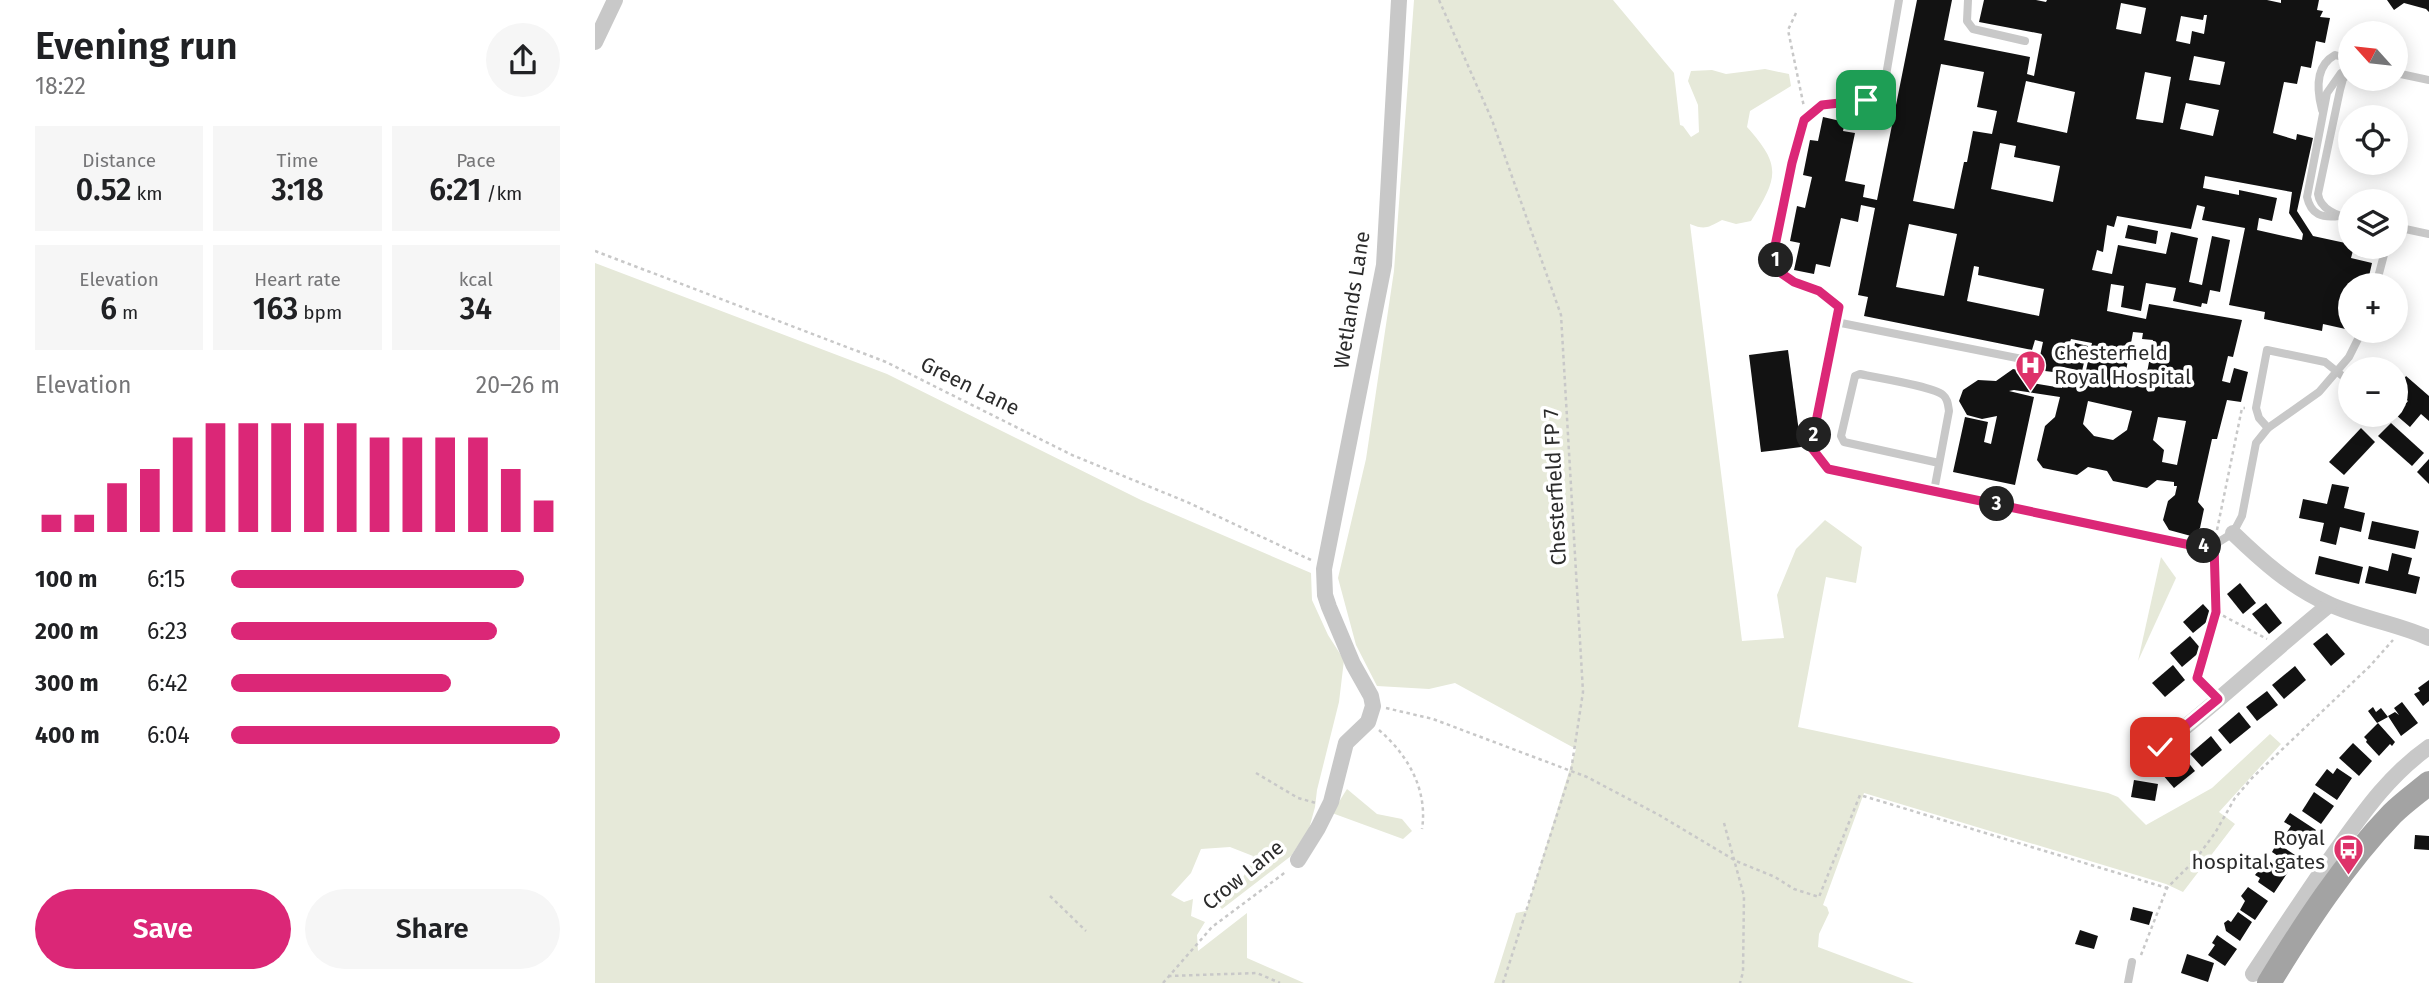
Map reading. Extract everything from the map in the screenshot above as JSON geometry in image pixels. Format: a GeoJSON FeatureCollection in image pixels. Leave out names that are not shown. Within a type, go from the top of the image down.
{"type":"FeatureCollection","features":[{"type":"Feature","properties":{"kind":"main road"},"geometry":{"type":"LineString","coordinates":[[2261,979],[2299,935],[2363,848],[2396,810],[2429,783]]}},
{"type":"Feature","properties":{"kind":"street"},"geometry":{"type":"LineString","coordinates":[[595,42],[615,0]]}},
{"type":"Feature","properties":{"kind":"street","name":"Wetlands Lane"},"geometry":{"type":"LineString","coordinates":[[1325,561],[1384,265],[1399,0]]}},
{"type":"Feature","properties":{"kind":"street"},"geometry":{"type":"LineString","coordinates":[[2233,533],[2288,582],[2329,605],[2406,628],[2429,638]]}},
{"type":"Feature","properties":{"kind":"street"},"geometry":{"type":"LineString","coordinates":[[1325,561],[1325,595],[1329,607],[1353,664],[1371,696],[1373,706],[1368,722]]}},
{"type":"Feature","properties":{"kind":"street"},"geometry":{"type":"LineString","coordinates":[[2160,747],[2329,605]]}},
{"type":"Feature","properties":{"kind":"street","name":"Crow Lane"},"geometry":{"type":"LineString","coordinates":[[1298,860],[1329,806],[1343,750],[1350,737],[1368,722]]}},
{"type":"Feature","properties":{"kind":"street"},"geometry":{"type":"LineString","coordinates":[[2261,979],[2307,893],[2375,796],[2396,773],[2429,747]]}},
{"type":"Feature","properties":{"kind":"lane"},"geometry":{"type":"LineString","coordinates":[[1899,0],[1884,87],[1866,100],[1822,105],[1804,120],[1774,251],[1778,271],[1794,282],[1819,291],[1839,307],[1811,447],[1828,469],[2195,546],[2214,545],[2233,533],[2242,516],[2256,443],[2268,428],[2319,392],[2338,371],[2325,362],[2267,351],[2256,408],[2259,418],[2268,428]]}},
{"type":"Feature","properties":{"kind":"lane"},"geometry":{"type":"LineString","coordinates":[[1968,0],[1967,21],[1973,29],[2025,41]]}},
{"type":"Feature","properties":{"kind":"lane"},"geometry":{"type":"LineString","coordinates":[[2323,113],[2319,82],[2324,64],[2335,55],[2338,56]]}},
{"type":"Feature","properties":{"kind":"lane"},"geometry":{"type":"LineString","coordinates":[[2408,76],[2429,80]]}},
{"type":"Feature","properties":{"kind":"lane"},"geometry":{"type":"LineString","coordinates":[[2338,77],[2327,93],[2307,197],[2315,214],[2338,216]]}},
{"type":"Feature","properties":{"kind":"lane"},"geometry":{"type":"LineString","coordinates":[[2338,216],[2329,211],[2319,200],[2319,186],[2340,91]]}},
{"type":"Feature","properties":{"kind":"lane"},"geometry":{"type":"LineString","coordinates":[[2408,230],[2429,234]]}},
{"type":"Feature","properties":{"kind":"lane"},"geometry":{"type":"LineString","coordinates":[[1836,322],[2022,359]]}},
{"type":"Feature","properties":{"kind":"lane"},"geometry":{"type":"LineString","coordinates":[[1934,491],[1949,411],[1947,401],[1942,394],[1860,374],[1855,376],[1841,436],[1844,442],[1939,463]]}},
{"type":"Feature","properties":{"kind":"lane"},"geometry":{"type":"LineString","coordinates":[[2128,983],[2136,961]]}},
{"type":"Feature","properties":{"kind":"path","name":"Chesterfield FP 7"},"geometry":{"type":"LineString","coordinates":[[1439,0],[1492,120],[1561,315],[1583,691],[1571,771],[1503,983]]}},
{"type":"Feature","properties":{"kind":"path"},"geometry":{"type":"LineString","coordinates":[[1796,13],[1789,30],[1807,117]]}},
{"type":"Feature","properties":{"kind":"path","name":"Green Lane"},"geometry":{"type":"LineString","coordinates":[[595,251],[885,362],[1072,455],[1187,502],[1308,559],[1325,561]]}},
{"type":"Feature","properties":{"kind":"path"},"geometry":{"type":"LineString","coordinates":[[2218,699],[2197,678],[2216,612],[2214,545],[2242,408],[2256,408]]}},
{"type":"Feature","properties":{"kind":"path"},"geometry":{"type":"LineString","coordinates":[[2216,612],[2280,645]]}},
{"type":"Feature","properties":{"kind":"path"},"geometry":{"type":"LineString","coordinates":[[2136,961],[2167,888],[2195,860],[2235,798],[2252,778],[2352,684],[2406,628]]}},
{"type":"Feature","properties":{"kind":"path"},"geometry":{"type":"LineString","coordinates":[[1392,709],[1433,719],[1571,771],[1659,815],[1736,861],[1775,877],[1794,889],[1819,897],[1860,795],[2167,888]]}},
{"type":"Feature","properties":{"kind":"path"},"geometry":{"type":"LineString","coordinates":[[1368,722],[1394,743],[1411,769],[1422,793],[1425,810],[1422,829]]}},
{"type":"Feature","properties":{"kind":"path"},"geometry":{"type":"LineString","coordinates":[[1256,773],[1298,797],[1329,806]]}},
{"type":"Feature","properties":{"kind":"path"},"geometry":{"type":"LineString","coordinates":[[1724,823],[1744,896],[1743,972],[1740,983]]}},
{"type":"Feature","properties":{"kind":"path","name":"Crow Lane"},"geometry":{"type":"LineString","coordinates":[[1163,983],[1212,927],[1278,879],[1298,860]]}},
{"type":"Feature","properties":{"kind":"path"},"geometry":{"type":"LineString","coordinates":[[1050,896],[1086,931]]}},
{"type":"Feature","properties":{"kind":"path"},"geometry":{"type":"LineString","coordinates":[[1168,976],[1257,973],[1280,983]]}},
{"type":"Feature","properties":{"kind":"green space"},"geometry":{"type":"Polygon","coordinates":[[[1414,0],[1613,0],[1674,73],[1680,125],[1691,137],[1699,132],[1698,105],[1688,81],[1691,71],[1712,70],[1726,74],[1765,69],[1789,74],[1791,86],[1750,111],[1747,127],[1766,152],[1772,172],[1767,193],[1751,221],[1736,224],[1722,220],[1703,227],[1690,224],[1742,641],[1784,638],[1777,595],[1796,549],[1825,520],[1862,547],[1856,583],[1826,577],[1798,727],[2108,793],[2118,797],[2146,825],[2212,788],[2270,734],[2281,744],[2219,812],[2235,824],[2183,892],[2166,884],[1864,793],[1823,905],[1829,913],[1819,934],[1818,947],[1914,983],[1494,983],[1516,913],[1526,911],[1576,749],[1455,683],[1429,689],[1377,686],[1356,645],[1338,578],[1366,459],[1394,271],[1414,0]]]}},
{"type":"Feature","properties":{"kind":"green space"},"geometry":{"type":"Polygon","coordinates":[[[595,263],[887,374],[1141,500],[1311,573],[1312,600],[1328,635],[1344,660],[1339,702],[1309,829],[1291,856],[1222,909],[1211,897],[1233,888],[1246,872],[1253,856],[1230,847],[1201,849],[1191,873],[1171,895],[1184,902],[1193,899],[1191,916],[1205,922],[1197,935],[1198,951],[1247,913],[1247,958],[1304,983],[595,983],[595,263]]]}},
{"type":"Feature","properties":{"kind":"green space"},"geometry":{"type":"Polygon","coordinates":[[[2161,557],[2176,578],[2138,661],[2161,557]]]}},
{"type":"Feature","properties":{"kind":"green space"},"geometry":{"type":"Polygon","coordinates":[[[1347,789],[1377,814],[1402,819],[1412,831],[1403,839],[1332,813],[1347,789]]]}},
{"type":"Feature","properties":{"kind":"building","name":"Chesterfield Royal Hospital"},"geometry":{"type":"Polygon","coordinates":[[[1917,0],[1952,0],[1944,40],[2030,57],[2027,74],[2034,76],[2042,34],[1979,22],[1984,0],[2267,0],[2281,3],[2281,0],[2319,0],[2317,10],[2323,11],[2320,17],[2330,18],[2325,43],[2316,41],[2311,68],[2301,66],[2297,84],[2284,82],[2273,133],[2296,140],[2297,134],[2313,138],[2297,211],[2313,236],[2338,241],[2338,259],[2372,263],[2370,273],[2338,273],[2338,327],[2323,324],[2322,331],[2264,319],[2265,312],[2229,305],[2245,228],[2202,220],[2205,207],[2197,205],[2191,229],[2117,216],[2114,227],[2107,225],[2103,252],[2097,250],[2092,270],[2112,274],[2118,245],[2166,254],[2171,232],[2198,238],[2189,282],[2202,285],[2212,236],[2230,240],[2220,292],[2210,290],[2207,304],[2202,303],[2201,307],[2173,301],[2176,288],[2146,283],[2141,311],[2121,307],[2124,286],[2111,284],[2107,311],[2146,319],[2149,304],[2242,320],[2233,357],[2228,356],[2222,381],[2230,383],[2234,368],[2248,372],[2241,402],[2227,400],[2217,439],[2212,439],[2198,502],[2204,509],[2200,528],[2191,536],[2169,530],[2163,520],[2168,501],[2175,495],[2177,486],[2174,486],[2174,482],[2157,480],[2147,488],[2113,481],[2107,471],[2088,467],[2077,475],[2043,468],[2037,460],[2045,426],[2055,417],[2060,397],[2009,391],[2034,397],[2015,485],[1953,472],[1965,417],[1988,422],[1984,442],[1991,444],[1997,416],[1982,419],[1967,415],[1959,401],[1963,390],[1978,380],[1996,381],[2013,369],[2035,374],[2032,383],[2062,388],[2066,371],[2085,375],[2092,343],[2071,339],[2069,345],[2063,343],[2063,347],[2074,349],[2075,343],[2088,346],[2082,371],[2063,367],[2061,373],[2037,370],[2043,342],[2035,340],[2032,350],[1864,316],[1868,297],[1858,295],[1875,208],[1861,205],[1858,222],[1841,218],[1830,267],[1816,264],[1814,274],[1794,270],[1800,243],[1790,241],[1797,206],[1805,208],[1812,177],[1803,175],[1810,140],[1818,141],[1823,117],[1845,122],[1843,131],[1855,133],[1845,181],[1865,185],[1863,197],[1877,200],[1917,0]],[[2121,3],[2116,29],[2141,34],[2146,8],[2121,3]],[[2204,15],[2203,20],[2181,16],[2176,41],[2190,44],[2192,31],[2204,34],[2207,15],[2204,15]],[[2194,56],[2189,80],[2220,85],[2225,62],[2194,56]],[[1941,64],[1913,201],[1954,209],[1973,131],[1992,134],[1997,111],[1977,107],[1984,72],[1941,64]],[[2145,72],[2136,119],[2163,123],[2171,77],[2145,72]],[[2026,81],[2017,122],[2067,133],[2075,92],[2026,81]],[[2186,103],[2180,129],[2213,136],[2219,110],[2186,103]],[[2000,143],[1991,189],[2053,202],[2060,166],[2014,157],[2016,146],[2000,143]],[[2205,176],[2203,188],[2239,195],[2239,190],[2277,198],[2272,221],[2259,218],[2257,230],[2302,240],[2303,234],[2289,213],[2292,192],[2205,176]],[[1909,224],[1896,287],[1944,296],[1957,234],[1909,224]],[[1974,266],[1967,301],[2039,316],[2044,289],[1978,275],[1979,267],[1974,266]],[[2133,332],[2126,371],[2139,374],[2139,383],[2145,384],[2153,340],[2142,339],[2143,333],[2133,332]],[[2088,401],[2083,424],[2094,436],[2113,440],[2127,430],[2132,411],[2088,401]],[[2158,417],[2153,440],[2164,450],[2162,462],[2177,465],[2186,421],[2158,417]]]}},
{"type":"Feature","properties":{"kind":"building"},"geometry":{"type":"Polygon","coordinates":[[[2387,0],[2429,0],[2429,12],[2404,3],[2394,10],[2387,0]]]}},
{"type":"Feature","properties":{"kind":"building"},"geometry":{"type":"Polygon","coordinates":[[[2128,225],[2158,231],[2156,244],[2125,238],[2128,225]]]}},
{"type":"Feature","properties":{"kind":"building"},"geometry":{"type":"Polygon","coordinates":[[[1788,350],[1801,447],[1761,452],[1749,355],[1788,350]]]}},
{"type":"Feature","properties":{"kind":"building"},"geometry":{"type":"Polygon","coordinates":[[[2408,378],[2429,396],[2429,421],[2421,414],[2410,427],[2408,378]]]}},
{"type":"Feature","properties":{"kind":"building"},"geometry":{"type":"Polygon","coordinates":[[[2387,427],[2395,427],[2424,453],[2412,466],[2378,436],[2387,427]]]}},
{"type":"Feature","properties":{"kind":"building"},"geometry":{"type":"Polygon","coordinates":[[[2361,428],[2375,442],[2344,475],[2329,462],[2361,428]]]}},
{"type":"Feature","properties":{"kind":"building"},"geometry":{"type":"Polygon","coordinates":[[[2429,459],[2429,484],[2417,472],[2429,459]]]}},
{"type":"Feature","properties":{"kind":"building"},"geometry":{"type":"Polygon","coordinates":[[[2332,484],[2349,487],[2344,508],[2365,513],[2361,532],[2340,527],[2336,545],[2320,541],[2324,523],[2299,518],[2303,499],[2327,504],[2332,484]]]}},
{"type":"Feature","properties":{"kind":"building"},"geometry":{"type":"Polygon","coordinates":[[[2372,521],[2419,531],[2415,549],[2368,539],[2372,521]]]}},
{"type":"Feature","properties":{"kind":"building"},"geometry":{"type":"Polygon","coordinates":[[[2392,553],[2412,558],[2408,574],[2420,577],[2416,594],[2365,583],[2369,566],[2388,571],[2392,553]]]}},
{"type":"Feature","properties":{"kind":"building"},"geometry":{"type":"Polygon","coordinates":[[[2319,556],[2363,567],[2359,584],[2315,574],[2319,556]]]}},
{"type":"Feature","properties":{"kind":"building"},"geometry":{"type":"Polygon","coordinates":[[[2240,583],[2256,603],[2243,614],[2227,594],[2240,583]]]}},
{"type":"Feature","properties":{"kind":"building"},"geometry":{"type":"Polygon","coordinates":[[[2266,603],[2282,623],[2269,634],[2252,614],[2266,603]]]}},
{"type":"Feature","properties":{"kind":"building"},"geometry":{"type":"Polygon","coordinates":[[[2203,604],[2214,616],[2193,633],[2183,622],[2203,604]]]}},
{"type":"Feature","properties":{"kind":"building"},"geometry":{"type":"Polygon","coordinates":[[[2327,633],[2345,654],[2331,666],[2313,644],[2327,633]]]}},
{"type":"Feature","properties":{"kind":"building"},"geometry":{"type":"Polygon","coordinates":[[[2190,636],[2202,650],[2182,667],[2170,653],[2190,636]]]}},
{"type":"Feature","properties":{"kind":"building"},"geometry":{"type":"Polygon","coordinates":[[[2173,665],[2185,680],[2165,697],[2152,683],[2173,665]]]}},
{"type":"Feature","properties":{"kind":"building"},"geometry":{"type":"Polygon","coordinates":[[[2295,666],[2306,680],[2284,699],[2272,685],[2295,666]]]}},
{"type":"Feature","properties":{"kind":"building"},"geometry":{"type":"Polygon","coordinates":[[[2429,680],[2429,701],[2423,706],[2414,694],[2429,680]]]}},
{"type":"Feature","properties":{"kind":"building"},"geometry":{"type":"Polygon","coordinates":[[[2267,691],[2278,705],[2257,721],[2246,707],[2267,691]]]}},
{"type":"Feature","properties":{"kind":"building"},"geometry":{"type":"Polygon","coordinates":[[[2402,702],[2418,723],[2401,736],[2388,716],[2395,712],[2399,715],[2394,708],[2402,702]]]}},
{"type":"Feature","properties":{"kind":"building"},"geometry":{"type":"Polygon","coordinates":[[[2373,707],[2376,712],[2381,708],[2388,717],[2377,723],[2368,711],[2373,707]]]}},
{"type":"Feature","properties":{"kind":"building"},"geometry":{"type":"Polygon","coordinates":[[[2239,712],[2251,727],[2230,744],[2218,730],[2239,712]]]}},
{"type":"Feature","properties":{"kind":"building"},"geometry":{"type":"Polygon","coordinates":[[[2378,723],[2395,742],[2379,756],[2364,737],[2378,723]]]}},
{"type":"Feature","properties":{"kind":"building"},"geometry":{"type":"Polygon","coordinates":[[[2211,736],[2222,750],[2202,767],[2190,754],[2211,736]]]}},
{"type":"Feature","properties":{"kind":"building"},"geometry":{"type":"Polygon","coordinates":[[[2353,743],[2372,761],[2359,776],[2339,758],[2353,743]]]}},
{"type":"Feature","properties":{"kind":"building"},"geometry":{"type":"Polygon","coordinates":[[[2183,756],[2195,771],[2174,788],[2162,774],[2183,756]]]}},
{"type":"Feature","properties":{"kind":"building"},"geometry":{"type":"Polygon","coordinates":[[[2337,768],[2352,778],[2337,800],[2315,785],[2327,769],[2333,774],[2337,768]]]}},
{"type":"Feature","properties":{"kind":"building"},"geometry":{"type":"Polygon","coordinates":[[[2134,780],[2158,784],[2155,801],[2131,797],[2134,780]]]}},
{"type":"Feature","properties":{"kind":"building"},"geometry":{"type":"Polygon","coordinates":[[[2314,792],[2334,806],[2321,824],[2302,811],[2314,792]]]}},
{"type":"Feature","properties":{"kind":"building"},"geometry":{"type":"Polygon","coordinates":[[[2290,813],[2316,830],[2303,848],[2285,835],[2291,826],[2284,822],[2290,813]]]}},
{"type":"Feature","properties":{"kind":"building"},"geometry":{"type":"Polygon","coordinates":[[[2415,835],[2429,836],[2429,850],[2414,849],[2415,835]]]}},
{"type":"Feature","properties":{"kind":"building"},"geometry":{"type":"Polygon","coordinates":[[[2277,843],[2298,857],[2293,866],[2272,852],[2277,843]]]}},
{"type":"Feature","properties":{"kind":"building"},"geometry":{"type":"Polygon","coordinates":[[[2267,860],[2273,864],[2276,860],[2290,869],[2274,893],[2258,882],[2260,878],[2255,875],[2267,860]]]}},
{"type":"Feature","properties":{"kind":"building"},"geometry":{"type":"Polygon","coordinates":[[[2248,887],[2268,901],[2255,920],[2240,910],[2245,901],[2241,896],[2248,887]]]}},
{"type":"Feature","properties":{"kind":"building"},"geometry":{"type":"Polygon","coordinates":[[[2133,907],[2153,912],[2149,925],[2130,920],[2133,907]]]}},
{"type":"Feature","properties":{"kind":"building"},"geometry":{"type":"Polygon","coordinates":[[[2238,912],[2252,922],[2240,941],[2226,931],[2224,923],[2228,920],[2231,922],[2238,912]]]}},
{"type":"Feature","properties":{"kind":"building"},"geometry":{"type":"Polygon","coordinates":[[[2080,930],[2098,936],[2094,949],[2075,944],[2080,930]]]}},
{"type":"Feature","properties":{"kind":"building"},"geometry":{"type":"Polygon","coordinates":[[[2217,935],[2237,949],[2225,966],[2208,955],[2215,945],[2212,943],[2217,935]]]}},
{"type":"Feature","properties":{"kind":"building"},"geometry":{"type":"Polygon","coordinates":[[[2187,954],[2214,963],[2208,982],[2181,973],[2187,954]]]}},
{"type":"Feature","properties":{"kind":"place","name":"Chesterfield Royal Hospital"},"geometry":{"type":"Point","coordinates":[2031,392]}},
{"type":"Feature","properties":{"kind":"place","name":"Royal hospital gates"},"geometry":{"type":"Point","coordinates":[2348,877]}},
{"type":"Feature","properties":{"kind":"route"},"geometry":{"type":"LineString","coordinates":[[1866,100],[1822,105],[1804,120],[1774,251],[1778,271],[1794,282],[1819,291],[1839,307],[1811,447],[1828,469],[2195,546],[2214,545],[2216,612],[2197,678],[2218,699],[2160,747]]}}]}
